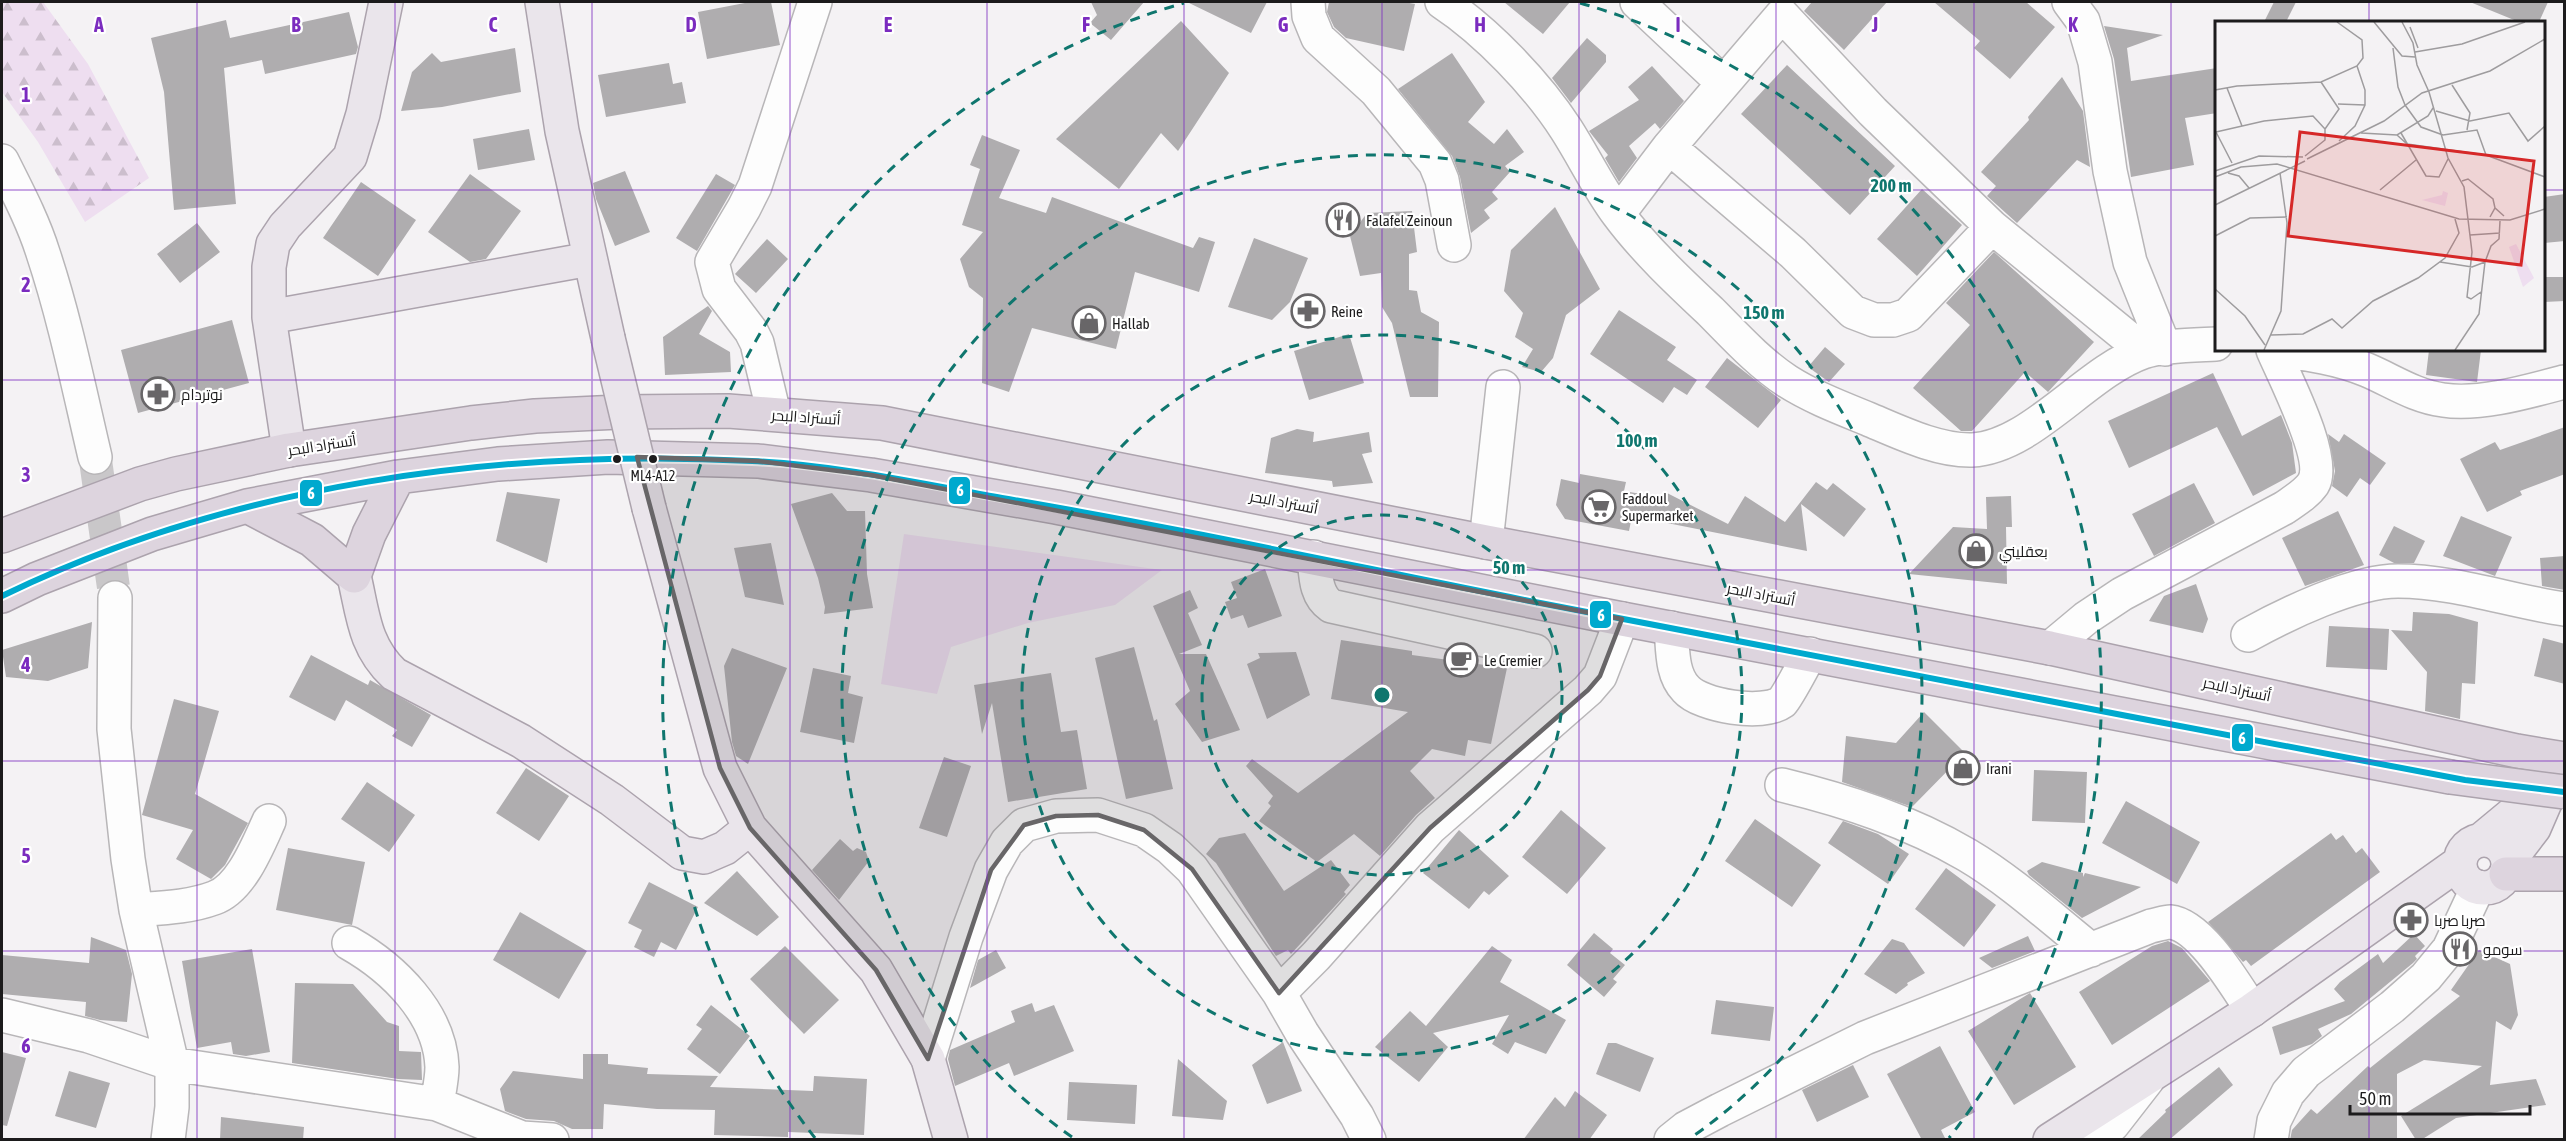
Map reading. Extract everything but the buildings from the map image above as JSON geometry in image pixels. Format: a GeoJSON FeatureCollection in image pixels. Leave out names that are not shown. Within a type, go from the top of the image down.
{"type":"FeatureCollection","features":[{"type":"Feature","properties":{"kind":"highway","name":"أتستراد البحر"},"geometry":{"type":"LineString","coordinates":[[2,536],[140,484],[289,450],[471,423],[535,416],[620,412],[728,411],[882,423],[1486,542],[2050,648],[2517,752],[2565,759]]}},
{"type":"Feature","properties":{"kind":"highway"},"geometry":{"type":"LineString","coordinates":[[2,596],[37,579],[152,534],[247,506],[398,477],[498,464],[608,457],[758,461],[871,475],[1033,502],[1622,619],[2450,777],[2559,792]]}},
{"type":"Feature","properties":{"kind":"highway"},"geometry":{"type":"LineString","coordinates":[[247,506],[312,540],[354,576],[369,534],[398,477]]}},
{"type":"Feature","properties":{"kind":"highway"},"geometry":{"type":"LineString","coordinates":[[2486,865],[2565,874]]}},
{"type":"Feature","properties":{"kind":"main road"},"geometry":{"type":"LineString","coordinates":[[289,450],[269,317],[269,267],[273,244],[285,226],[350,157],[363,114],[386,2]]}},
{"type":"Feature","properties":{"kind":"main road"},"geometry":{"type":"LineString","coordinates":[[542,2],[561,120],[608,338],[649,508],[720,768],[750,828],[876,970],[928,1059],[951,1140]]}},
{"type":"Feature","properties":{"kind":"main road"},"geometry":{"type":"LineString","coordinates":[[269,317],[590,259]]}},
{"type":"Feature","properties":{"kind":"main road"},"geometry":{"type":"LineString","coordinates":[[354,576],[370,644],[381,662],[394,674],[521,741],[612,800],[682,854],[704,856],[725,848],[750,828]]}},
{"type":"Feature","properties":{"kind":"main road"},"geometry":{"type":"LineString","coordinates":[[2050,1140],[2252,1010],[2486,865],[2534,828],[2559,792]]}},
{"type":"Feature","properties":{"kind":"street"},"geometry":{"type":"LineString","coordinates":[[774,414],[757,343],[751,331],[719,289],[712,262],[755,186],[815,2]]}},
{"type":"Feature","properties":{"kind":"street"},"geometry":{"type":"LineString","coordinates":[[1308,2],[1309,16],[1318,38],[1376,91],[1435,163],[1444,189],[1454,246]]}},
{"type":"Feature","properties":{"kind":"street"},"geometry":{"type":"LineString","coordinates":[[1442,2],[1483,33],[1536,89],[1565,127],[1618,214],[1669,272],[1756,357],[1787,381],[1840,408],[1900,432],[1944,446],[1972,450],[2001,444],[2035,423],[2112,367],[2154,350],[2215,344]]}},
{"type":"Feature","properties":{"kind":"street"},"geometry":{"type":"LineString","coordinates":[[1637,2],[1723,82]]}},
{"type":"Feature","properties":{"kind":"street"},"geometry":{"type":"LineString","coordinates":[[2069,2],[2083,21],[2093,54],[2110,171],[2124,242],[2154,350]]}},
{"type":"Feature","properties":{"kind":"street"},"geometry":{"type":"LineString","coordinates":[[1618,214],[1669,147],[1787,6],[1873,112],[1992,227],[2154,350]]}},
{"type":"Feature","properties":{"kind":"street"},"geometry":{"type":"LineString","coordinates":[[1669,147],[1793,253],[1853,312],[1874,320],[1893,320],[1908,315],[1923,302],[1992,227]]}},
{"type":"Feature","properties":{"kind":"street"},"geometry":{"type":"LineString","coordinates":[[2,161],[43,251],[62,317],[95,457]]}},
{"type":"Feature","properties":{"kind":"street"},"geometry":{"type":"LineString","coordinates":[[2050,648],[2086,618],[2122,594],[2284,508],[2304,494],[2314,483],[2317,467],[2312,444],[2273,351]]}},
{"type":"Feature","properties":{"kind":"street"},"geometry":{"type":"LineString","coordinates":[[2285,351],[2330,357],[2367,370],[2415,394],[2445,401],[2482,400],[2565,382]]}},
{"type":"Feature","properties":{"kind":"street"},"geometry":{"type":"LineString","coordinates":[[1486,542],[1503,387]]}},
{"type":"Feature","properties":{"kind":"street"},"geometry":{"type":"LineString","coordinates":[[1314,557],[1317,586],[1325,602],[1331,606],[1535,651]]}},
{"type":"Feature","properties":{"kind":"street"},"geometry":{"type":"LineString","coordinates":[[2248,635],[2276,619],[2328,598],[2363,586],[2397,581],[2448,586],[2565,609]]}},
{"type":"Feature","properties":{"kind":"street"},"geometry":{"type":"LineString","coordinates":[[116,598],[114,729],[136,910],[172,1064],[172,1107],[168,1140]]}},
{"type":"Feature","properties":{"kind":"street"},"geometry":{"type":"LineString","coordinates":[[1279,993],[1316,956],[1430,828],[1588,690],[1600,676],[1622,619]]}},
{"type":"Feature","properties":{"kind":"street"},"geometry":{"type":"LineString","coordinates":[[1671,628],[1676,673],[1686,690],[1705,702],[1761,709],[1782,702],[1810,654]]}},
{"type":"Feature","properties":{"kind":"street"},"geometry":{"type":"LineString","coordinates":[[1782,785],[1869,809],[1921,830],[1991,871],[2091,950]]}},
{"type":"Feature","properties":{"kind":"street"},"geometry":{"type":"LineString","coordinates":[[928,1059],[966,938],[991,870],[1007,842],[1024,825],[1056,816],[1098,814],[1144,830],[1170,848],[1192,868],[1279,993],[1313,1050],[1357,1116],[1369,1140]]}},
{"type":"Feature","properties":{"kind":"street"},"geometry":{"type":"LineString","coordinates":[[136,910],[166,908],[216,898],[243,872],[269,821]]}},
{"type":"Feature","properties":{"kind":"street"},"geometry":{"type":"LineString","coordinates":[[2271,1140],[2274,1120],[2288,1093],[2306,1072],[2392,1007],[2426,977],[2449,949],[2486,865]]}},
{"type":"Feature","properties":{"kind":"street"},"geometry":{"type":"LineString","coordinates":[[1671,1140],[1686,1128],[1720,1110],[1865,1038],[2151,926],[2170,922],[2190,931],[2210,949],[2252,1010]]}},
{"type":"Feature","properties":{"kind":"street"},"geometry":{"type":"LineString","coordinates":[[349,943],[375,957],[397,978],[416,999],[430,1023],[440,1047],[442,1069],[437,1104]]}},
{"type":"Feature","properties":{"kind":"street"},"geometry":{"type":"LineString","coordinates":[[2,1015],[98,1039],[172,1064],[437,1104],[532,1139]]}},
{"type":"Feature","properties":{"kind":"street"},"geometry":{"type":"LineString","coordinates":[[2097,1140],[2113,1124],[2151,1074]]}},
{"type":"Feature","properties":{"kind":"highlighted area"},"geometry":{"type":"Polygon","coordinates":[[[637,457],[758,461],[871,475],[1622,619],[1600,676],[1588,690],[1430,828],[1279,993],[1192,869],[1144,830],[1098,815],[1056,816],[1024,825],[991,870],[928,1059],[876,970],[750,828],[720,768],[637,457]]]}},
{"type":"Feature","properties":{"kind":"green space"},"geometry":{"type":"Polygon","coordinates":[[[2,2],[43,2],[88,64],[149,178],[85,222],[38,142],[2,92],[2,2]]]}},
{"type":"Feature","properties":{"kind":"green space"},"geometry":{"type":"Polygon","coordinates":[[[904,534],[1162,570],[1115,605],[1028,623],[951,647],[937,694],[881,684],[904,534]]]}},
{"type":"Feature","properties":{"kind":"tunnel"},"geometry":{"type":"LineString","coordinates":[[95,457],[115,598]]}},
{"type":"Feature","properties":{"kind":"transit line","name":"6"},"geometry":{"type":"LineString","coordinates":[[2,596],[90,558],[181,526],[274,501],[368,482],[464,468],[560,461],[656,458],[783,463],[877,475],[1135,522],[1651,625],[2465,780],[2564,792]]}},
{"type":"Feature","properties":{"kind":"place","name":"Falafel Zeinoun"},"geometry":{"type":"Point","coordinates":[1343,220]}},
{"type":"Feature","properties":{"kind":"place","name":"Reine"},"geometry":{"type":"Point","coordinates":[1308,311]}},
{"type":"Feature","properties":{"kind":"place","name":"Hallab"},"geometry":{"type":"Point","coordinates":[1089,323]}},
{"type":"Feature","properties":{"kind":"place","name":"نوتردام"},"geometry":{"type":"Point","coordinates":[158,394]}},
{"type":"Feature","properties":{"kind":"place","name":"ML4-A12"},"geometry":{"type":"Point","coordinates":[653,459]}},
{"type":"Feature","properties":{"kind":"place","name":"Faddoul Supermarket"},"geometry":{"type":"Point","coordinates":[1599,507]}},
{"type":"Feature","properties":{"kind":"place","name":"بعقليني"},"geometry":{"type":"Point","coordinates":[1976,551]}},
{"type":"Feature","properties":{"kind":"place","name":"Le Cremier"},"geometry":{"type":"Point","coordinates":[1461,660]}},
{"type":"Feature","properties":{"kind":"place","name":"Irani"},"geometry":{"type":"Point","coordinates":[1963,768]}},
{"type":"Feature","properties":{"kind":"place","name":"صربا صربا"},"geometry":{"type":"Point","coordinates":[2411,920]}},
{"type":"Feature","properties":{"kind":"place","name":"سومو"},"geometry":{"type":"Point","coordinates":[2460,949]}}]}
